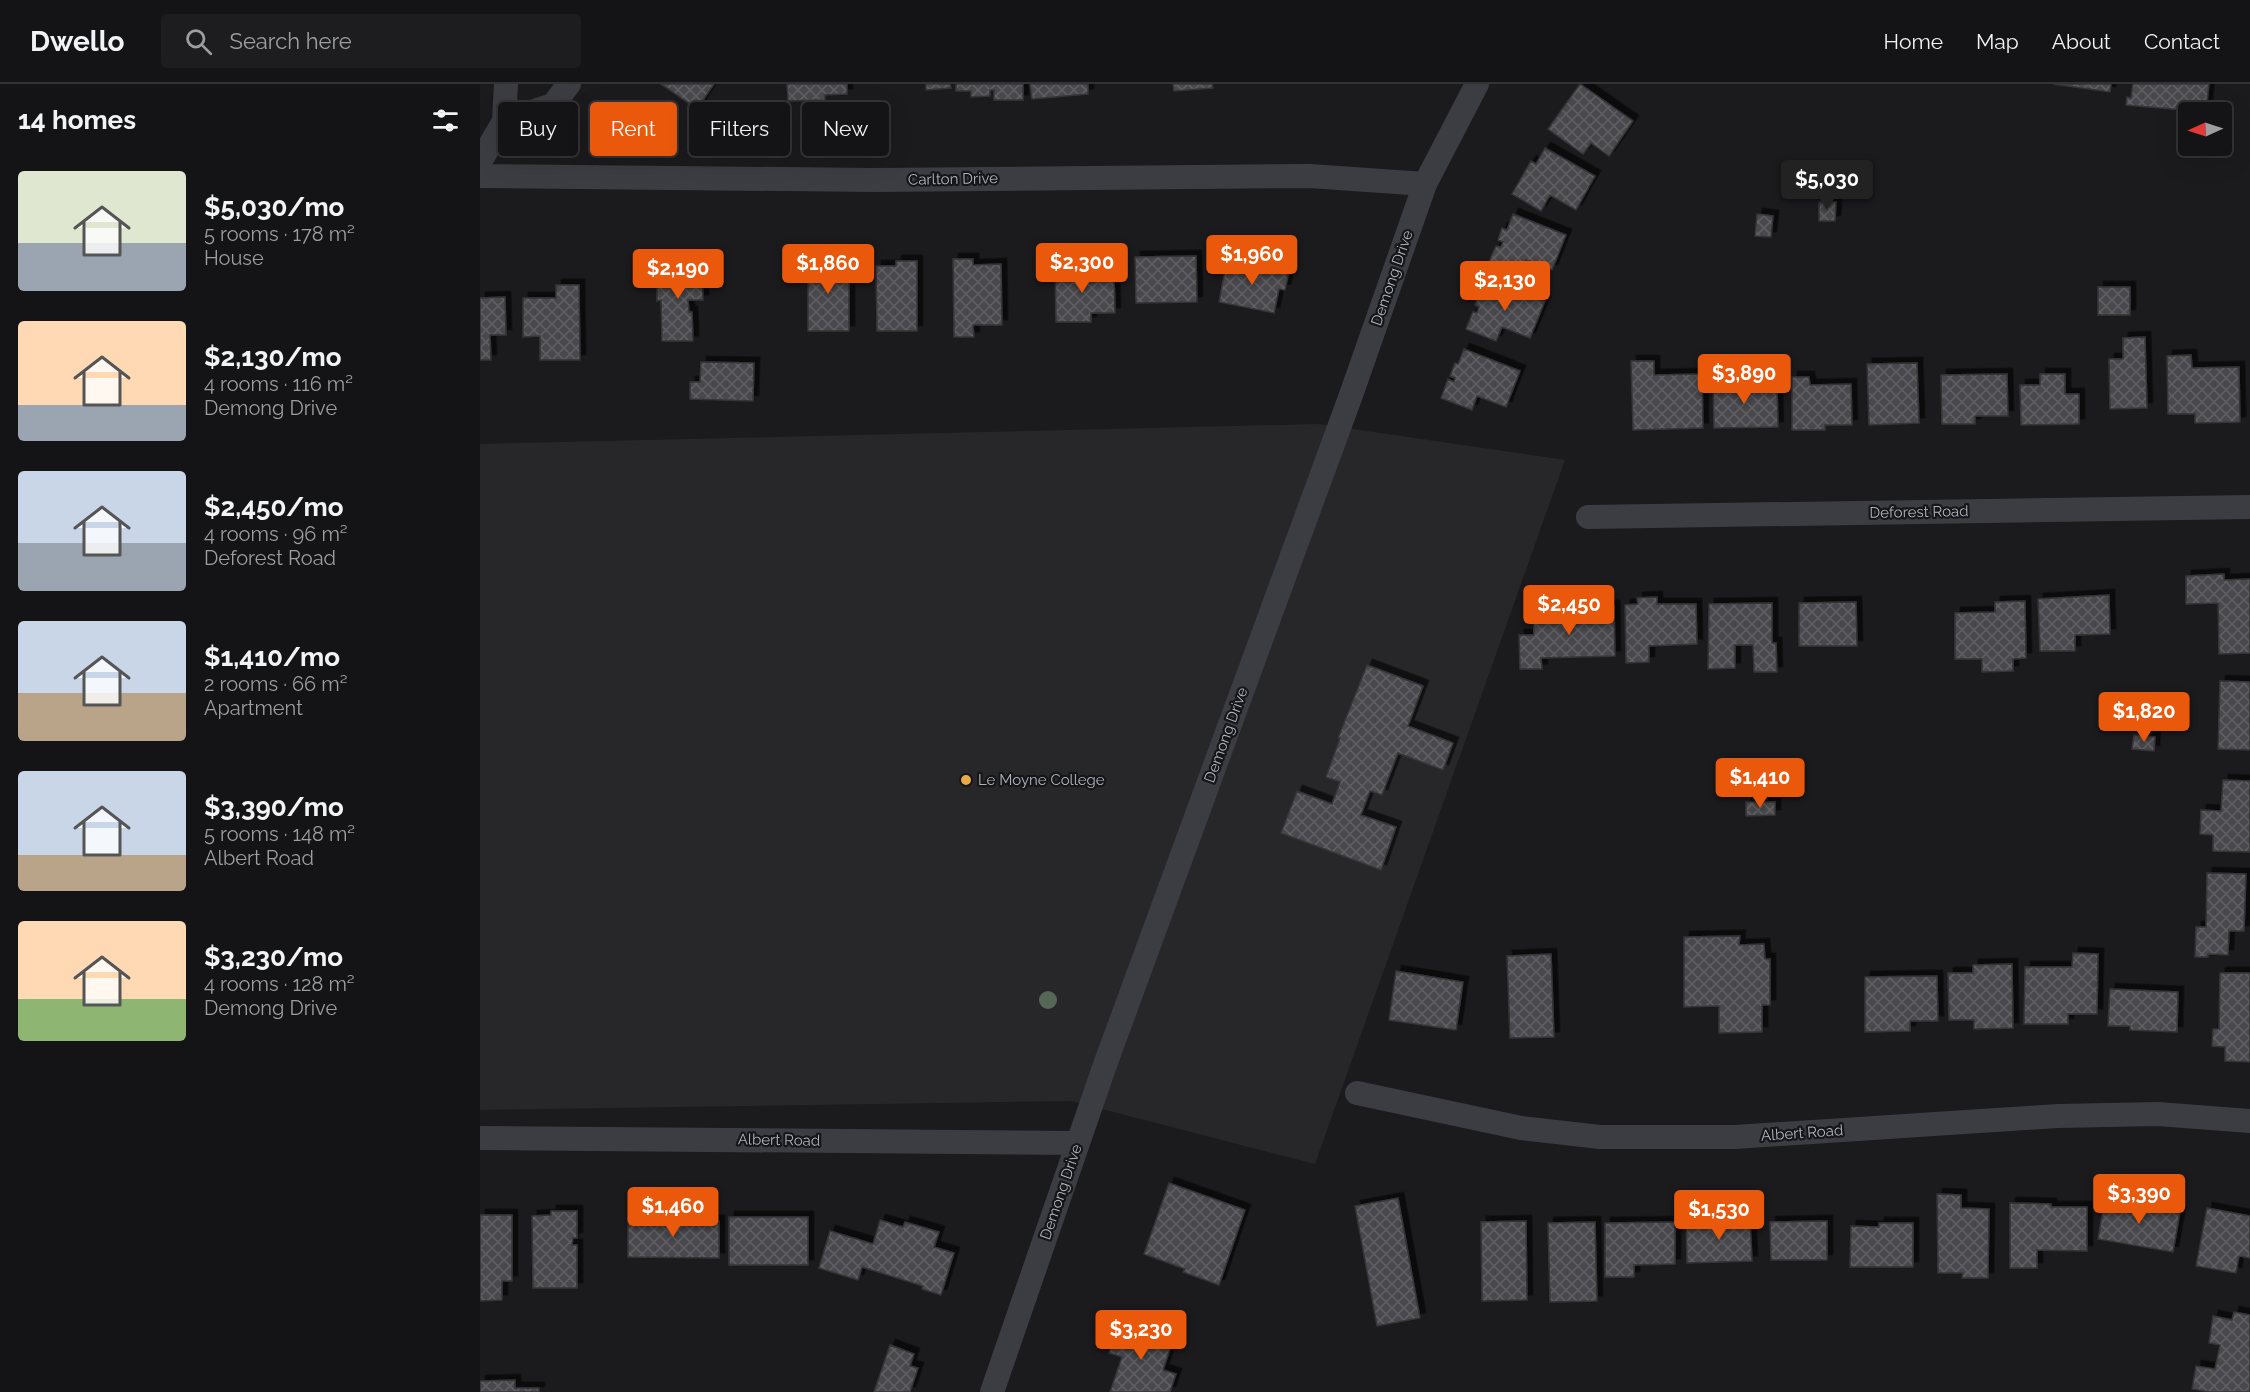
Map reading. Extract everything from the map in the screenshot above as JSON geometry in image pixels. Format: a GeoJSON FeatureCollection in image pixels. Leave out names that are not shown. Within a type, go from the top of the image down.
{"type":"FeatureCollection","features":[{"type":"Feature","properties":{"kind":"street"},"geometry":{"type":"LineString","coordinates":[[505,102],[506,84]]}},
{"type":"Feature","properties":{"kind":"street"},"geometry":{"type":"LineString","coordinates":[[555,102],[569,84]]}},
{"type":"Feature","properties":{"kind":"street","name":"Demong Drive"},"geometry":{"type":"LineString","coordinates":[[992,1392],[1078,1143],[1351,395],[1425,184],[1477,84]]}},
{"type":"Feature","properties":{"kind":"street"},"geometry":{"type":"LineString","coordinates":[[480,162],[498,131]]}},
{"type":"Feature","properties":{"kind":"street","name":"Carlton Drive"},"geometry":{"type":"LineString","coordinates":[[480,176],[874,180],[1310,176],[1425,184]]}},
{"type":"Feature","properties":{"kind":"street","name":"Deforest Road"},"geometry":{"type":"LineString","coordinates":[[1588,517],[2250,507]]}},
{"type":"Feature","properties":{"kind":"street","name":"Albert Road"},"geometry":{"type":"LineString","coordinates":[[1357,1093],[1521,1128],[1600,1137],[1735,1137],[2058,1116],[2158,1114],[2250,1121]]}},
{"type":"Feature","properties":{"kind":"street","name":"Albert Road"},"geometry":{"type":"LineString","coordinates":[[480,1138],[1078,1143]]}},
{"type":"Feature","properties":{"kind":"shaded area","name":"Le Moyne College"},"geometry":{"type":"Polygon","coordinates":[[[1319,424],[1565,460],[1315,1164],[1071,1101],[480,1110],[480,444],[1319,424]]]}},
{"type":"Feature","properties":{"kind":"building"},"geometry":{"type":"Polygon","coordinates":[[[661,84],[714,84],[702,102],[689,103],[661,84]]]}},
{"type":"Feature","properties":{"kind":"building"},"geometry":{"type":"Polygon","coordinates":[[[787,84],[847,84],[847,94],[825,95],[825,100],[788,101],[787,84]]]}},
{"type":"Feature","properties":{"kind":"building"},"geometry":{"type":"Polygon","coordinates":[[[926,84],[950,84],[951,88],[926,90],[926,84]]]}},
{"type":"Feature","properties":{"kind":"building"},"geometry":{"type":"Polygon","coordinates":[[[956,84],[1023,84],[1023,100],[994,100],[994,90],[990,90],[990,96],[971,97],[971,91],[956,91],[956,84]]]}},
{"type":"Feature","properties":{"kind":"building"},"geometry":{"type":"Polygon","coordinates":[[[1030,84],[1088,84],[1088,94],[1032,99],[1030,84]]]}},
{"type":"Feature","properties":{"kind":"building"},"geometry":{"type":"Polygon","coordinates":[[[1173,84],[1212,84],[1213,88],[1174,91],[1173,84]]]}},
{"type":"Feature","properties":{"kind":"building"},"geometry":{"type":"Polygon","coordinates":[[[1580,84],[1633,121],[1609,156],[1591,143],[1583,154],[1548,129],[1580,84]]]}},
{"type":"Feature","properties":{"kind":"building"},"geometry":{"type":"Polygon","coordinates":[[[2053,84],[2111,84],[2110,92],[2053,84]]]}},
{"type":"Feature","properties":{"kind":"building"},"geometry":{"type":"Polygon","coordinates":[[[2133,84],[2209,84],[2207,102],[2178,102],[2178,110],[2126,105],[2127,97],[2131,98],[2133,84]]]}},
{"type":"Feature","properties":{"kind":"building"},"geometry":{"type":"Polygon","coordinates":[[[1545,148],[1595,176],[1576,210],[1550,195],[1541,211],[1512,194],[1531,161],[1536,164],[1545,148]]]}},
{"type":"Feature","properties":{"kind":"building"},"geometry":{"type":"Polygon","coordinates":[[[1819,202],[1836,202],[1835,221],[1819,221],[1819,202]]]}},
{"type":"Feature","properties":{"kind":"building"},"geometry":{"type":"Polygon","coordinates":[[[1513,214],[1566,235],[1552,270],[1526,260],[1520,276],[1488,264],[1496,246],[1501,247],[1503,242],[1498,240],[1502,228],[1507,230],[1513,214]]]}},
{"type":"Feature","properties":{"kind":"building"},"geometry":{"type":"Polygon","coordinates":[[[1757,214],[1773,216],[1771,237],[1755,236],[1757,214]]]}},
{"type":"Feature","properties":{"kind":"building"},"geometry":{"type":"Polygon","coordinates":[[[1196,256],[1197,302],[1136,303],[1135,257],[1196,256]]]}},
{"type":"Feature","properties":{"kind":"building"},"geometry":{"type":"Polygon","coordinates":[[[808,259],[849,259],[849,331],[808,331],[808,259]]]}},
{"type":"Feature","properties":{"kind":"building"},"geometry":{"type":"Polygon","coordinates":[[[953,259],[973,259],[973,265],[1001,264],[1002,325],[973,325],[974,337],[954,337],[953,259]]]}},
{"type":"Feature","properties":{"kind":"building"},"geometry":{"type":"Polygon","coordinates":[[[1227,259],[1289,271],[1285,290],[1279,289],[1274,313],[1219,302],[1227,259]]]}},
{"type":"Feature","properties":{"kind":"building"},"geometry":{"type":"Polygon","coordinates":[[[896,261],[917,261],[917,331],[877,331],[876,266],[896,266],[896,261]]]}},
{"type":"Feature","properties":{"kind":"building"},"geometry":{"type":"Polygon","coordinates":[[[702,265],[703,300],[688,300],[689,312],[692,312],[693,341],[662,341],[661,300],[657,301],[657,266],[702,265]]]}},
{"type":"Feature","properties":{"kind":"building"},"geometry":{"type":"Polygon","coordinates":[[[1055,265],[1086,265],[1086,270],[1101,270],[1101,276],[1114,276],[1115,313],[1091,313],[1091,322],[1056,322],[1055,265]]]}},
{"type":"Feature","properties":{"kind":"building"},"geometry":{"type":"Polygon","coordinates":[[[1490,279],[1545,301],[1530,338],[1502,327],[1496,341],[1466,329],[1473,312],[1477,313],[1479,307],[1475,305],[1479,294],[1484,296],[1490,279]]]}},
{"type":"Feature","properties":{"kind":"building"},"geometry":{"type":"Polygon","coordinates":[[[556,285],[579,285],[580,360],[540,360],[540,336],[523,337],[523,298],[556,298],[556,285]]]}},
{"type":"Feature","properties":{"kind":"building"},"geometry":{"type":"Polygon","coordinates":[[[2098,287],[2130,287],[2130,315],[2098,315],[2098,287]]]}},
{"type":"Feature","properties":{"kind":"building"},"geometry":{"type":"Polygon","coordinates":[[[505,297],[506,335],[490,335],[491,360],[480,360],[480,298],[505,297]]]}},
{"type":"Feature","properties":{"kind":"building"},"geometry":{"type":"Polygon","coordinates":[[[2145,337],[2147,408],[2110,409],[2109,359],[2123,359],[2123,338],[2145,337]]]}},
{"type":"Feature","properties":{"kind":"building"},"geometry":{"type":"Polygon","coordinates":[[[1464,349],[1520,371],[1506,407],[1477,396],[1472,410],[1441,398],[1448,379],[1454,382],[1455,378],[1450,376],[1464,349]]]}},
{"type":"Feature","properties":{"kind":"building"},"geometry":{"type":"Polygon","coordinates":[[[2191,355],[2192,368],[2239,367],[2240,422],[2195,423],[2195,414],[2168,414],[2167,356],[2191,355]]]}},
{"type":"Feature","properties":{"kind":"building"},"geometry":{"type":"Polygon","coordinates":[[[1631,361],[1654,361],[1654,375],[1702,374],[1703,428],[1633,430],[1631,361]]]}},
{"type":"Feature","properties":{"kind":"building"},"geometry":{"type":"Polygon","coordinates":[[[701,362],[754,363],[753,401],[690,399],[690,382],[700,382],[701,362]]]}},
{"type":"Feature","properties":{"kind":"building"},"geometry":{"type":"Polygon","coordinates":[[[1917,363],[1919,423],[1869,425],[1867,364],[1917,363]]]}},
{"type":"Feature","properties":{"kind":"building"},"geometry":{"type":"Polygon","coordinates":[[[2007,374],[2008,416],[1975,416],[1975,424],[1942,424],[1941,375],[2007,374]]]}},
{"type":"Feature","properties":{"kind":"building"},"geometry":{"type":"Polygon","coordinates":[[[2040,374],[2065,374],[2065,394],[2079,394],[2079,424],[2021,425],[2020,385],[2040,385],[2040,374]]]}},
{"type":"Feature","properties":{"kind":"building"},"geometry":{"type":"Polygon","coordinates":[[[1713,376],[1734,376],[1734,387],[1777,386],[1778,427],[1714,428],[1713,376]]]}},
{"type":"Feature","properties":{"kind":"building"},"geometry":{"type":"Polygon","coordinates":[[[1792,377],[1809,377],[1810,385],[1851,384],[1852,425],[1825,425],[1825,430],[1792,430],[1792,377]]]}},
{"type":"Feature","properties":{"kind":"building"},"geometry":{"type":"Polygon","coordinates":[[[2224,574],[2224,580],[2250,579],[2250,653],[2219,654],[2218,603],[2186,604],[2186,576],[2224,574]]]}},
{"type":"Feature","properties":{"kind":"building"},"geometry":{"type":"Polygon","coordinates":[[[2109,595],[2110,634],[2075,635],[2075,651],[2040,651],[2038,599],[2109,595]]]}},
{"type":"Feature","properties":{"kind":"building"},"geometry":{"type":"Polygon","coordinates":[[[1657,597],[1657,604],[1696,604],[1697,644],[1649,646],[1649,662],[1626,663],[1625,605],[1638,604],[1637,598],[1657,597]]]}},
{"type":"Feature","properties":{"kind":"building"},"geometry":{"type":"Polygon","coordinates":[[[2025,601],[2026,658],[2013,659],[2013,671],[1982,672],[1982,659],[1955,659],[1955,613],[1995,612],[1995,602],[2025,601]]]}},
{"type":"Feature","properties":{"kind":"building"},"geometry":{"type":"Polygon","coordinates":[[[1856,602],[1857,646],[1799,646],[1799,603],[1856,602]]]}},
{"type":"Feature","properties":{"kind":"building"},"geometry":{"type":"Polygon","coordinates":[[[1772,603],[1772,643],[1776,643],[1777,672],[1754,672],[1753,645],[1735,645],[1735,668],[1708,669],[1709,604],[1772,603]]]}},
{"type":"Feature","properties":{"kind":"building"},"geometry":{"type":"Polygon","coordinates":[[[1614,606],[1615,656],[1541,658],[1542,669],[1520,669],[1519,635],[1534,635],[1533,615],[1575,614],[1574,607],[1614,606]]]}},
{"type":"Feature","properties":{"kind":"building"},"geometry":{"type":"Polygon","coordinates":[[[1367,665],[1423,686],[1408,726],[1453,743],[1443,770],[1398,753],[1382,795],[1370,791],[1361,815],[1396,827],[1381,870],[1281,833],[1297,791],[1332,804],[1340,782],[1326,777],[1340,738],[1338,738],[1367,665]]]}},
{"type":"Feature","properties":{"kind":"building"},"geometry":{"type":"Polygon","coordinates":[[[2220,681],[2250,682],[2250,750],[2218,749],[2220,681]]]}},
{"type":"Feature","properties":{"kind":"building"},"geometry":{"type":"Polygon","coordinates":[[[2134,735],[2155,737],[2154,751],[2132,749],[2134,735]]]}},
{"type":"Feature","properties":{"kind":"building"},"geometry":{"type":"Polygon","coordinates":[[[2223,780],[2250,781],[2250,852],[2213,851],[2213,835],[2200,834],[2201,810],[2221,811],[2223,780]]]}},
{"type":"Feature","properties":{"kind":"building"},"geometry":{"type":"Polygon","coordinates":[[[1746,802],[1775,802],[1775,815],[1746,816],[1746,802]]]}},
{"type":"Feature","properties":{"kind":"building"},"geometry":{"type":"Polygon","coordinates":[[[2207,873],[2246,874],[2244,931],[2229,931],[2228,955],[2208,954],[2208,957],[2195,957],[2196,927],[2206,927],[2207,873]]]}},
{"type":"Feature","properties":{"kind":"building"},"geometry":{"type":"Polygon","coordinates":[[[1740,936],[1739,945],[1764,944],[1765,959],[1770,959],[1770,1005],[1762,1005],[1762,1032],[1719,1033],[1719,1006],[1684,1007],[1684,937],[1740,936]]]}},
{"type":"Feature","properties":{"kind":"building"},"geometry":{"type":"Polygon","coordinates":[[[2073,953],[2098,954],[2097,1014],[2068,1014],[2068,1024],[2024,1024],[2025,967],[2072,967],[2073,953]]]}},
{"type":"Feature","properties":{"kind":"building"},"geometry":{"type":"Polygon","coordinates":[[[1551,954],[1554,1037],[1510,1038],[1507,956],[1551,954]]]}},
{"type":"Feature","properties":{"kind":"building"},"geometry":{"type":"Polygon","coordinates":[[[2012,964],[2013,1028],[1974,1029],[1974,1020],[1949,1020],[1948,973],[1973,973],[1973,965],[2012,964]]]}},
{"type":"Feature","properties":{"kind":"building"},"geometry":{"type":"Polygon","coordinates":[[[1396,971],[1463,982],[1456,1030],[1389,1020],[1396,971]]]}},
{"type":"Feature","properties":{"kind":"building"},"geometry":{"type":"Polygon","coordinates":[[[2220,973],[2250,973],[2250,1062],[2225,1061],[2225,1047],[2212,1046],[2213,1029],[2219,1029],[2220,973]]]}},
{"type":"Feature","properties":{"kind":"building"},"geometry":{"type":"Polygon","coordinates":[[[1937,976],[1938,1021],[1910,1021],[1910,1031],[1865,1032],[1865,977],[1937,976]]]}},
{"type":"Feature","properties":{"kind":"building"},"geometry":{"type":"Polygon","coordinates":[[[2110,989],[2178,992],[2177,1032],[2130,1030],[2130,1026],[2108,1026],[2110,989]]]}},
{"type":"Feature","properties":{"kind":"building"},"geometry":{"type":"Polygon","coordinates":[[[1169,1183],[1245,1210],[1219,1285],[1144,1254],[1169,1183]]]}},
{"type":"Feature","properties":{"kind":"building"},"geometry":{"type":"Polygon","coordinates":[[[1937,1194],[1961,1195],[1961,1208],[1989,1209],[1988,1278],[1962,1278],[1963,1273],[1938,1273],[1937,1194]]]}},
{"type":"Feature","properties":{"kind":"building"},"geometry":{"type":"Polygon","coordinates":[[[1398,1198],[1420,1318],[1377,1326],[1355,1206],[1398,1198]]]}},
{"type":"Feature","properties":{"kind":"building"},"geometry":{"type":"Polygon","coordinates":[[[2105,1198],[2180,1212],[2173,1252],[2098,1239],[2105,1198]]]}},
{"type":"Feature","properties":{"kind":"building"},"geometry":{"type":"Polygon","coordinates":[[[2010,1203],[2051,1204],[2051,1207],[2087,1207],[2087,1251],[2037,1250],[2037,1268],[2010,1268],[2010,1203]]]}},
{"type":"Feature","properties":{"kind":"building"},"geometry":{"type":"Polygon","coordinates":[[[2207,1208],[2250,1216],[2250,1258],[2239,1256],[2236,1273],[2196,1266],[2207,1208]]]}},
{"type":"Feature","properties":{"kind":"building"},"geometry":{"type":"Polygon","coordinates":[[[551,1211],[577,1211],[577,1238],[573,1238],[572,1245],[577,1245],[577,1288],[533,1288],[532,1216],[551,1215],[551,1211]]]}},
{"type":"Feature","properties":{"kind":"building"},"geometry":{"type":"Polygon","coordinates":[[[480,1215],[512,1215],[512,1281],[502,1281],[502,1300],[480,1301],[480,1215]]]}},
{"type":"Feature","properties":{"kind":"building"},"geometry":{"type":"Polygon","coordinates":[[[628,1216],[689,1217],[690,1220],[719,1221],[719,1258],[628,1257],[628,1216]]]}},
{"type":"Feature","properties":{"kind":"building"},"geometry":{"type":"Polygon","coordinates":[[[729,1217],[808,1217],[808,1265],[729,1265],[729,1217]]]}},
{"type":"Feature","properties":{"kind":"building"},"geometry":{"type":"Polygon","coordinates":[[[1750,1219],[1752,1261],[1687,1263],[1686,1220],[1750,1219]]]}},
{"type":"Feature","properties":{"kind":"building"},"geometry":{"type":"Polygon","coordinates":[[[880,1220],[903,1227],[905,1222],[939,1232],[934,1247],[954,1253],[941,1295],[922,1289],[923,1286],[862,1267],[858,1280],[819,1268],[830,1231],[873,1244],[880,1220]]]}},
{"type":"Feature","properties":{"kind":"building"},"geometry":{"type":"Polygon","coordinates":[[[1526,1221],[1527,1300],[1482,1301],[1481,1222],[1526,1221]]]}},
{"type":"Feature","properties":{"kind":"building"},"geometry":{"type":"Polygon","coordinates":[[[1827,1221],[1827,1260],[1771,1260],[1770,1222],[1827,1221]]]}},
{"type":"Feature","properties":{"kind":"building"},"geometry":{"type":"Polygon","coordinates":[[[1595,1222],[1597,1301],[1550,1302],[1548,1223],[1595,1222]]]}},
{"type":"Feature","properties":{"kind":"building"},"geometry":{"type":"Polygon","coordinates":[[[1675,1222],[1675,1264],[1634,1265],[1634,1277],[1605,1277],[1605,1223],[1675,1222]]]}},
{"type":"Feature","properties":{"kind":"building"},"geometry":{"type":"Polygon","coordinates":[[[1879,1223],[1913,1223],[1913,1267],[1850,1267],[1851,1226],[1879,1227],[1879,1223]]]}},
{"type":"Feature","properties":{"kind":"building"},"geometry":{"type":"Polygon","coordinates":[[[2234,1312],[2250,1315],[2250,1392],[2210,1392],[2192,1389],[2196,1366],[2215,1369],[2220,1345],[2209,1343],[2213,1316],[2232,1320],[2234,1312]]]}},
{"type":"Feature","properties":{"kind":"building"},"geometry":{"type":"Polygon","coordinates":[[[1120,1322],[1173,1340],[1163,1370],[1176,1374],[1170,1392],[1110,1392],[1122,1357],[1109,1353],[1120,1322]]]}},
{"type":"Feature","properties":{"kind":"building"},"geometry":{"type":"Polygon","coordinates":[[[890,1345],[914,1354],[910,1366],[918,1368],[910,1392],[874,1392],[890,1345]]]}},
{"type":"Feature","properties":{"kind":"building"},"geometry":{"type":"Polygon","coordinates":[[[515,1380],[515,1388],[539,1388],[539,1392],[480,1392],[480,1381],[515,1380]]]}},
{"type":"Feature","properties":{"kind":"place","name":"Le Moyne College"},"geometry":{"type":"Point","coordinates":[966,780]}}]}
